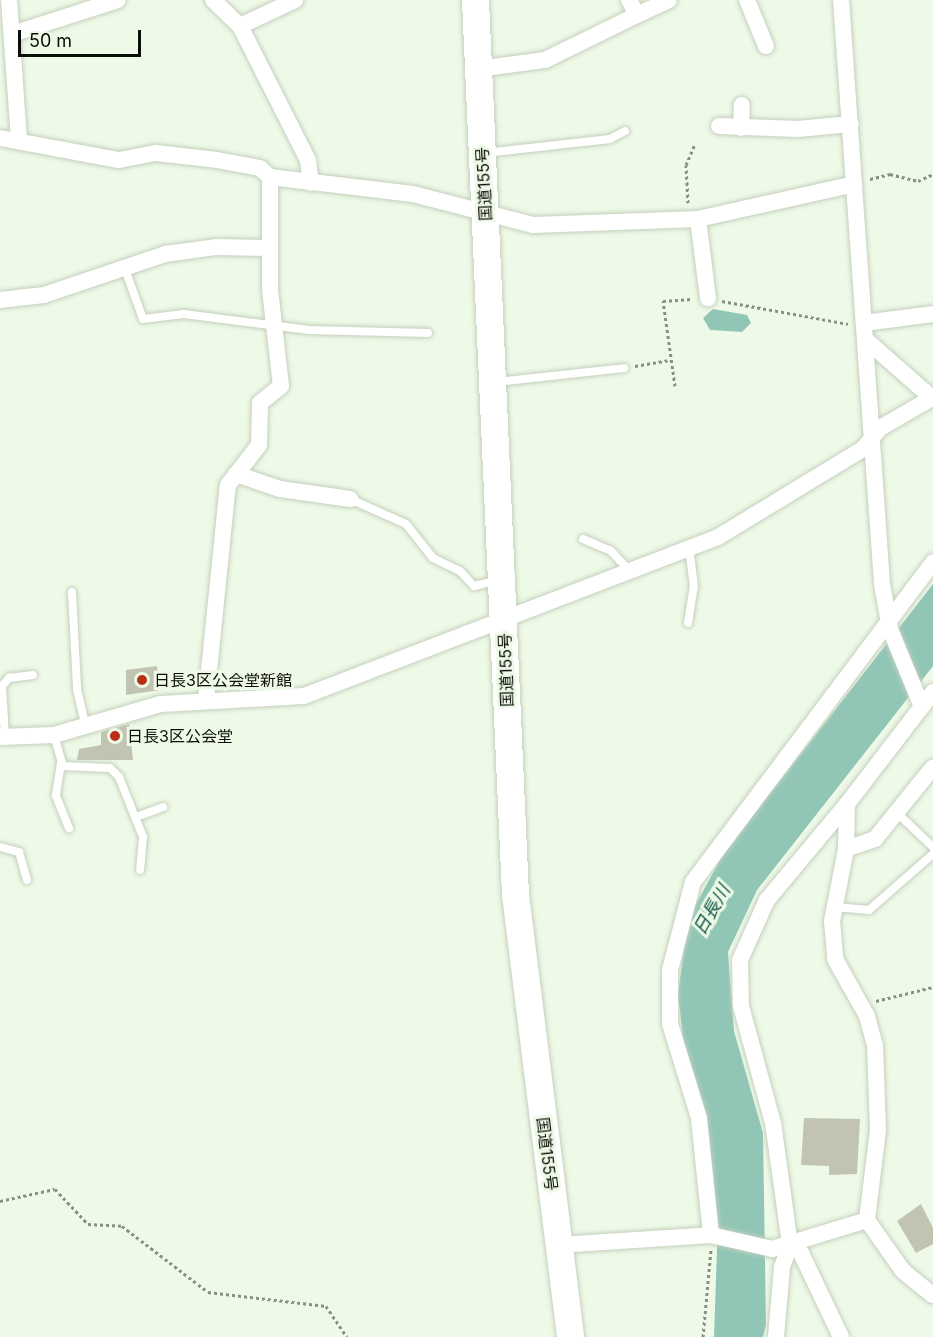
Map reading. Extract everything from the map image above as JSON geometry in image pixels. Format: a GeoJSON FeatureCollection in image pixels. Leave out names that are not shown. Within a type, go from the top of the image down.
{"type":"FeatureCollection","features":[{"type":"Feature","properties":{"kind":"highway","name":"国道155号"},"geometry":{"type":"LineString","coordinates":[[475,0],[515,894],[570,1337]]}},
{"type":"Feature","properties":{"kind":"street"},"geometry":{"type":"LineString","coordinates":[[9,0],[19,138]]}},
{"type":"Feature","properties":{"kind":"street"},"geometry":{"type":"LineString","coordinates":[[12,34],[118,0]]}},
{"type":"Feature","properties":{"kind":"street"},"geometry":{"type":"LineString","coordinates":[[213,0],[240,26],[308,160],[311,183]]}},
{"type":"Feature","properties":{"kind":"street"},"geometry":{"type":"LineString","coordinates":[[240,26],[295,0]]}},
{"type":"Feature","properties":{"kind":"street"},"geometry":{"type":"LineString","coordinates":[[478,69],[545,60],[633,8],[669,0]]}},
{"type":"Feature","properties":{"kind":"street"},"geometry":{"type":"LineString","coordinates":[[747,0],[766,46]]}},
{"type":"Feature","properties":{"kind":"street"},"geometry":{"type":"LineString","coordinates":[[841,0],[864,330],[889,623],[920,705]]}},
{"type":"Feature","properties":{"kind":"street"},"geometry":{"type":"LineString","coordinates":[[741,128],[742,105]]}},
{"type":"Feature","properties":{"kind":"street"},"geometry":{"type":"LineString","coordinates":[[719,126],[741,128],[851,124]]}},
{"type":"Feature","properties":{"kind":"street"},"geometry":{"type":"LineString","coordinates":[[0,138],[19,138],[119,160],[156,153],[217,160],[260,168],[270,177],[413,194],[533,225],[693,219],[854,183]]}},
{"type":"Feature","properties":{"kind":"street"},"geometry":{"type":"LineString","coordinates":[[207,700],[228,485],[259,445],[260,403],[281,386],[273,325],[268,248],[270,177]]}},
{"type":"Feature","properties":{"kind":"street"},"geometry":{"type":"LineString","coordinates":[[693,219],[708,298]]}},
{"type":"Feature","properties":{"kind":"street"},"geometry":{"type":"LineString","coordinates":[[0,300],[44,295],[165,254],[216,247],[268,248]]}},
{"type":"Feature","properties":{"kind":"street"},"geometry":{"type":"LineString","coordinates":[[864,330],[933,314]]}},
{"type":"Feature","properties":{"kind":"street"},"geometry":{"type":"LineString","coordinates":[[3,737],[54,735],[85,724],[161,704],[304,696],[728,532],[863,449],[873,436],[932,398],[864,330]]}},
{"type":"Feature","properties":{"kind":"street"},"geometry":{"type":"LineString","coordinates":[[236,474],[280,489],[350,499]]}},
{"type":"Feature","properties":{"kind":"street"},"geometry":{"type":"LineString","coordinates":[[711,1235],[699,1118],[670,1024],[670,970],[693,882],[933,562]]}},
{"type":"Feature","properties":{"kind":"street"},"geometry":{"type":"LineString","coordinates":[[776,1337],[782,1267],[790,1245],[773,1123],[741,1006],[740,960],[766,900],[847,804],[920,705],[933,692]]}},
{"type":"Feature","properties":{"kind":"street"},"geometry":{"type":"LineString","coordinates":[[846,849],[875,839],[933,767]]}},
{"type":"Feature","properties":{"kind":"street"},"geometry":{"type":"LineString","coordinates":[[847,804],[846,849],[835,907],[835,959],[864,1011],[875,1045],[878,1130],[867,1220],[903,1271],[933,1295]]}},
{"type":"Feature","properties":{"kind":"street"},"geometry":{"type":"LineString","coordinates":[[558,1245],[711,1235],[772,1249],[867,1220]]}},
{"type":"Feature","properties":{"kind":"street"},"geometry":{"type":"LineString","coordinates":[[790,1245],[801,1253],[841,1337]]}},
{"type":"Feature","properties":{"kind":"lane"},"geometry":{"type":"LineString","coordinates":[[482,153],[610,139],[625,131]]}},
{"type":"Feature","properties":{"kind":"lane"},"geometry":{"type":"LineString","coordinates":[[125,269],[143,319],[184,314],[273,325],[428,333]]}},
{"type":"Feature","properties":{"kind":"lane"},"geometry":{"type":"LineString","coordinates":[[493,382],[624,368]]}},
{"type":"Feature","properties":{"kind":"lane"},"geometry":{"type":"LineString","coordinates":[[350,499],[406,524],[433,558],[460,571],[474,586],[502,580]]}},
{"type":"Feature","properties":{"kind":"lane"},"geometry":{"type":"LineString","coordinates":[[583,539],[611,551],[630,570]]}},
{"type":"Feature","properties":{"kind":"lane"},"geometry":{"type":"LineString","coordinates":[[688,548],[694,587],[688,623]]}},
{"type":"Feature","properties":{"kind":"lane"},"geometry":{"type":"LineString","coordinates":[[72,592],[77,689],[85,724]]}},
{"type":"Feature","properties":{"kind":"lane"},"geometry":{"type":"LineString","coordinates":[[3,737],[2,686],[9,678],[33,675]]}},
{"type":"Feature","properties":{"kind":"lane"},"geometry":{"type":"LineString","coordinates":[[54,735],[61,763],[56,796],[69,828]]}},
{"type":"Feature","properties":{"kind":"lane"},"geometry":{"type":"LineString","coordinates":[[61,763],[110,768],[136,818],[145,846],[140,870]]}},
{"type":"Feature","properties":{"kind":"lane"},"geometry":{"type":"LineString","coordinates":[[136,818],[164,807]]}},
{"type":"Feature","properties":{"kind":"lane"},"geometry":{"type":"LineString","coordinates":[[896,812],[933,847]]}},
{"type":"Feature","properties":{"kind":"lane"},"geometry":{"type":"LineString","coordinates":[[0,847],[19,852],[27,880]]}},
{"type":"Feature","properties":{"kind":"lane"},"geometry":{"type":"LineString","coordinates":[[835,907],[869,910],[933,854]]}},
{"type":"Feature","properties":{"kind":"path"},"geometry":{"type":"LineString","coordinates":[[693,147],[686,165],[693,219]]}},
{"type":"Feature","properties":{"kind":"path"},"geometry":{"type":"LineString","coordinates":[[854,183],[890,174],[918,181],[933,174]]}},
{"type":"Feature","properties":{"kind":"path"},"geometry":{"type":"LineString","coordinates":[[675,386],[663,301],[708,298],[864,330]]}},
{"type":"Feature","properties":{"kind":"path"},"geometry":{"type":"LineString","coordinates":[[624,368],[670,360]]}},
{"type":"Feature","properties":{"kind":"path"},"geometry":{"type":"LineString","coordinates":[[864,1011],[874,1001],[933,987]]}},
{"type":"Feature","properties":{"kind":"path"},"geometry":{"type":"LineString","coordinates":[[0,1201],[55,1188],[88,1224],[122,1226],[208,1292],[326,1306],[347,1337]]}},
{"type":"Feature","properties":{"kind":"path"},"geometry":{"type":"LineString","coordinates":[[703,1337],[711,1235]]}},
{"type":"Feature","properties":{"kind":"water"},"geometry":{"type":"Polygon","coordinates":[[[713,309],[747,315],[751,323],[742,332],[710,330],[703,318],[713,309]]]}},
{"type":"Feature","properties":{"kind":"water","name":"日長川"},"geometry":{"type":"Polygon","coordinates":[[[933,584],[933,666],[757,890],[728,952],[734,1031],[763,1133],[766,1325],[763,1337],[714,1337],[718,1220],[708,1127],[684,1047],[678,994],[688,919],[723,854],[933,584]]]}},
{"type":"Feature","properties":{"kind":"building","name":"日長3区公会堂新館"},"geometry":{"type":"Polygon","coordinates":[[[157,666],[160,690],[126,695],[126,670],[157,666]]]}},
{"type":"Feature","properties":{"kind":"building","name":"日長3区公会堂"},"geometry":{"type":"Polygon","coordinates":[[[129,724],[133,760],[77,760],[79,749],[101,745],[101,732],[129,724]]]}},
{"type":"Feature","properties":{"kind":"building"},"geometry":{"type":"Polygon","coordinates":[[[804,1118],[860,1119],[857,1174],[829,1175],[829,1166],[801,1165],[804,1118]]]}},
{"type":"Feature","properties":{"kind":"building"},"geometry":{"type":"Polygon","coordinates":[[[921,1204],[933,1228],[933,1244],[916,1253],[897,1221],[921,1204]]]}},
{"type":"Feature","properties":{"kind":"place","name":"日長3区公会堂新館"},"geometry":{"type":"Point","coordinates":[142,680]}},
{"type":"Feature","properties":{"kind":"place","name":"日長3区公会堂"},"geometry":{"type":"Point","coordinates":[115,736]}}]}
